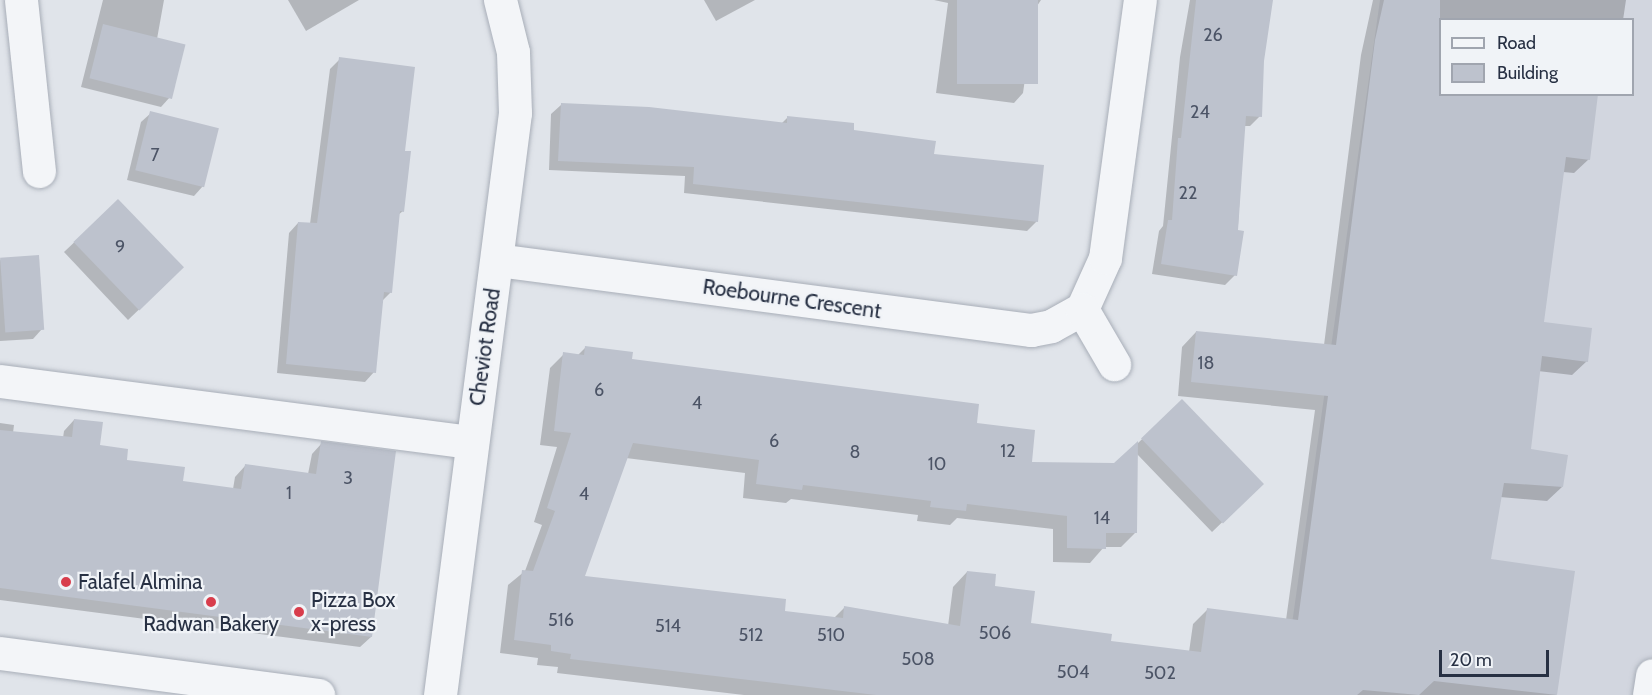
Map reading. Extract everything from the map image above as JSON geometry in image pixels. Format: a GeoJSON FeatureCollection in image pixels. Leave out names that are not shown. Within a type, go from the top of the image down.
{"type":"FeatureCollection","features":[{"type":"Feature","properties":{"kind":"street"},"geometry":{"type":"LineString","coordinates":[[21,0],[39,171]]}},
{"type":"Feature","properties":{"kind":"street","name":"Cheviot Road"},"geometry":{"type":"LineString","coordinates":[[440,695],[515,113],[513,52],[500,0]]}},
{"type":"Feature","properties":{"kind":"street"},"geometry":{"type":"LineString","coordinates":[[1114,364],[1082,309],[1105,258],[1140,0]]}},
{"type":"Feature","properties":{"kind":"street","name":"Roebourne Crescent"},"geometry":{"type":"LineString","coordinates":[[497,260],[1031,330],[1051,326],[1082,309]]}},
{"type":"Feature","properties":{"kind":"street"},"geometry":{"type":"LineString","coordinates":[[0,381],[472,442]]}},
{"type":"Feature","properties":{"kind":"street"},"geometry":{"type":"LineString","coordinates":[[0,653],[318,695]]}},
{"type":"Feature","properties":{"kind":"street"},"geometry":{"type":"LineString","coordinates":[[1649,695],[1652,675]]}},
{"type":"Feature","properties":{"kind":"shaded area"},"geometry":{"type":"Polygon","coordinates":[[[1380,0],[1652,0],[1652,695],[1282,695],[1380,0]]]}},
{"type":"Feature","properties":{"kind":"building"},"geometry":{"type":"Polygon","coordinates":[[[957,0],[1038,0],[1038,84],[957,84],[957,0]]]}},
{"type":"Feature","properties":{"kind":"building"},"geometry":{"type":"Polygon","coordinates":[[[1196,0],[1273,0],[1264,61],[1262,117],[1246,116],[1238,230],[1244,231],[1237,276],[1161,264],[1168,220],[1172,220],[1178,138],[1181,138],[1196,0]]]}},
{"type":"Feature","properties":{"kind":"building"},"geometry":{"type":"Polygon","coordinates":[[[1384,0],[1440,0],[1439,96],[1598,96],[1590,160],[1566,157],[1544,322],[1592,328],[1588,362],[1542,356],[1531,449],[1568,455],[1563,487],[1504,483],[1491,559],[1575,571],[1557,695],[1434,681],[1419,695],[1363,690],[1357,695],[876,695],[570,659],[571,654],[551,651],[551,645],[514,640],[522,570],[533,571],[555,511],[547,508],[571,433],[554,431],[563,352],[584,355],[585,346],[633,352],[632,359],[979,404],[977,423],[1035,430],[1032,462],[1114,463],[1138,441],[1137,533],[1106,533],[1106,549],[1067,548],[1067,516],[967,504],[966,511],[930,507],[931,501],[803,485],[802,490],[756,484],[759,460],[633,443],[585,576],[786,599],[785,611],[843,618],[844,606],[960,626],[967,571],[996,574],[995,586],[1035,591],[1031,623],[1112,634],[1111,641],[1201,652],[1207,608],[1298,620],[1328,396],[1191,382],[1196,331],[1336,345],[1375,40],[1384,0]]]}},
{"type":"Feature","properties":{"kind":"building"},"geometry":{"type":"Polygon","coordinates":[[[103,24],[185,45],[172,99],[89,78],[103,24]]]}},
{"type":"Feature","properties":{"kind":"building"},"geometry":{"type":"Polygon","coordinates":[[[339,57],[415,67],[405,151],[411,151],[404,212],[400,211],[392,293],[384,292],[376,373],[286,364],[298,222],[317,223],[339,57]]]}},
{"type":"Feature","properties":{"kind":"building"},"geometry":{"type":"Polygon","coordinates":[[[561,103],[649,107],[787,123],[787,116],[854,123],[854,130],[936,141],[934,154],[1044,165],[1038,222],[693,184],[694,167],[558,161],[561,103]]]}},
{"type":"Feature","properties":{"kind":"building"},"geometry":{"type":"Polygon","coordinates":[[[150,111],[219,128],[204,187],[135,170],[150,111]]]}},
{"type":"Feature","properties":{"kind":"building"},"geometry":{"type":"Polygon","coordinates":[[[118,199],[184,267],[139,310],[73,242],[118,199]]]}},
{"type":"Feature","properties":{"kind":"building"},"geometry":{"type":"Polygon","coordinates":[[[39,255],[44,330],[5,333],[0,258],[39,255]]]}},
{"type":"Feature","properties":{"kind":"building"},"geometry":{"type":"Polygon","coordinates":[[[1182,399],[1264,484],[1223,523],[1141,439],[1182,399]]]}},
{"type":"Feature","properties":{"kind":"building"},"geometry":{"type":"Polygon","coordinates":[[[74,419],[103,422],[100,445],[128,449],[127,460],[185,467],[183,481],[241,489],[245,464],[316,474],[321,441],[396,451],[372,637],[0,588],[0,430],[72,437],[74,419]]]}},
{"type":"Feature","properties":{"kind":"place","name":"Falafel Almina"},"geometry":{"type":"Point","coordinates":[66,582]}},
{"type":"Feature","properties":{"kind":"place","name":"Radwan Bakery"},"geometry":{"type":"Point","coordinates":[211,602]}},
{"type":"Feature","properties":{"kind":"place","name":"Pizza Box x-press"},"geometry":{"type":"Point","coordinates":[299,612]}}]}
